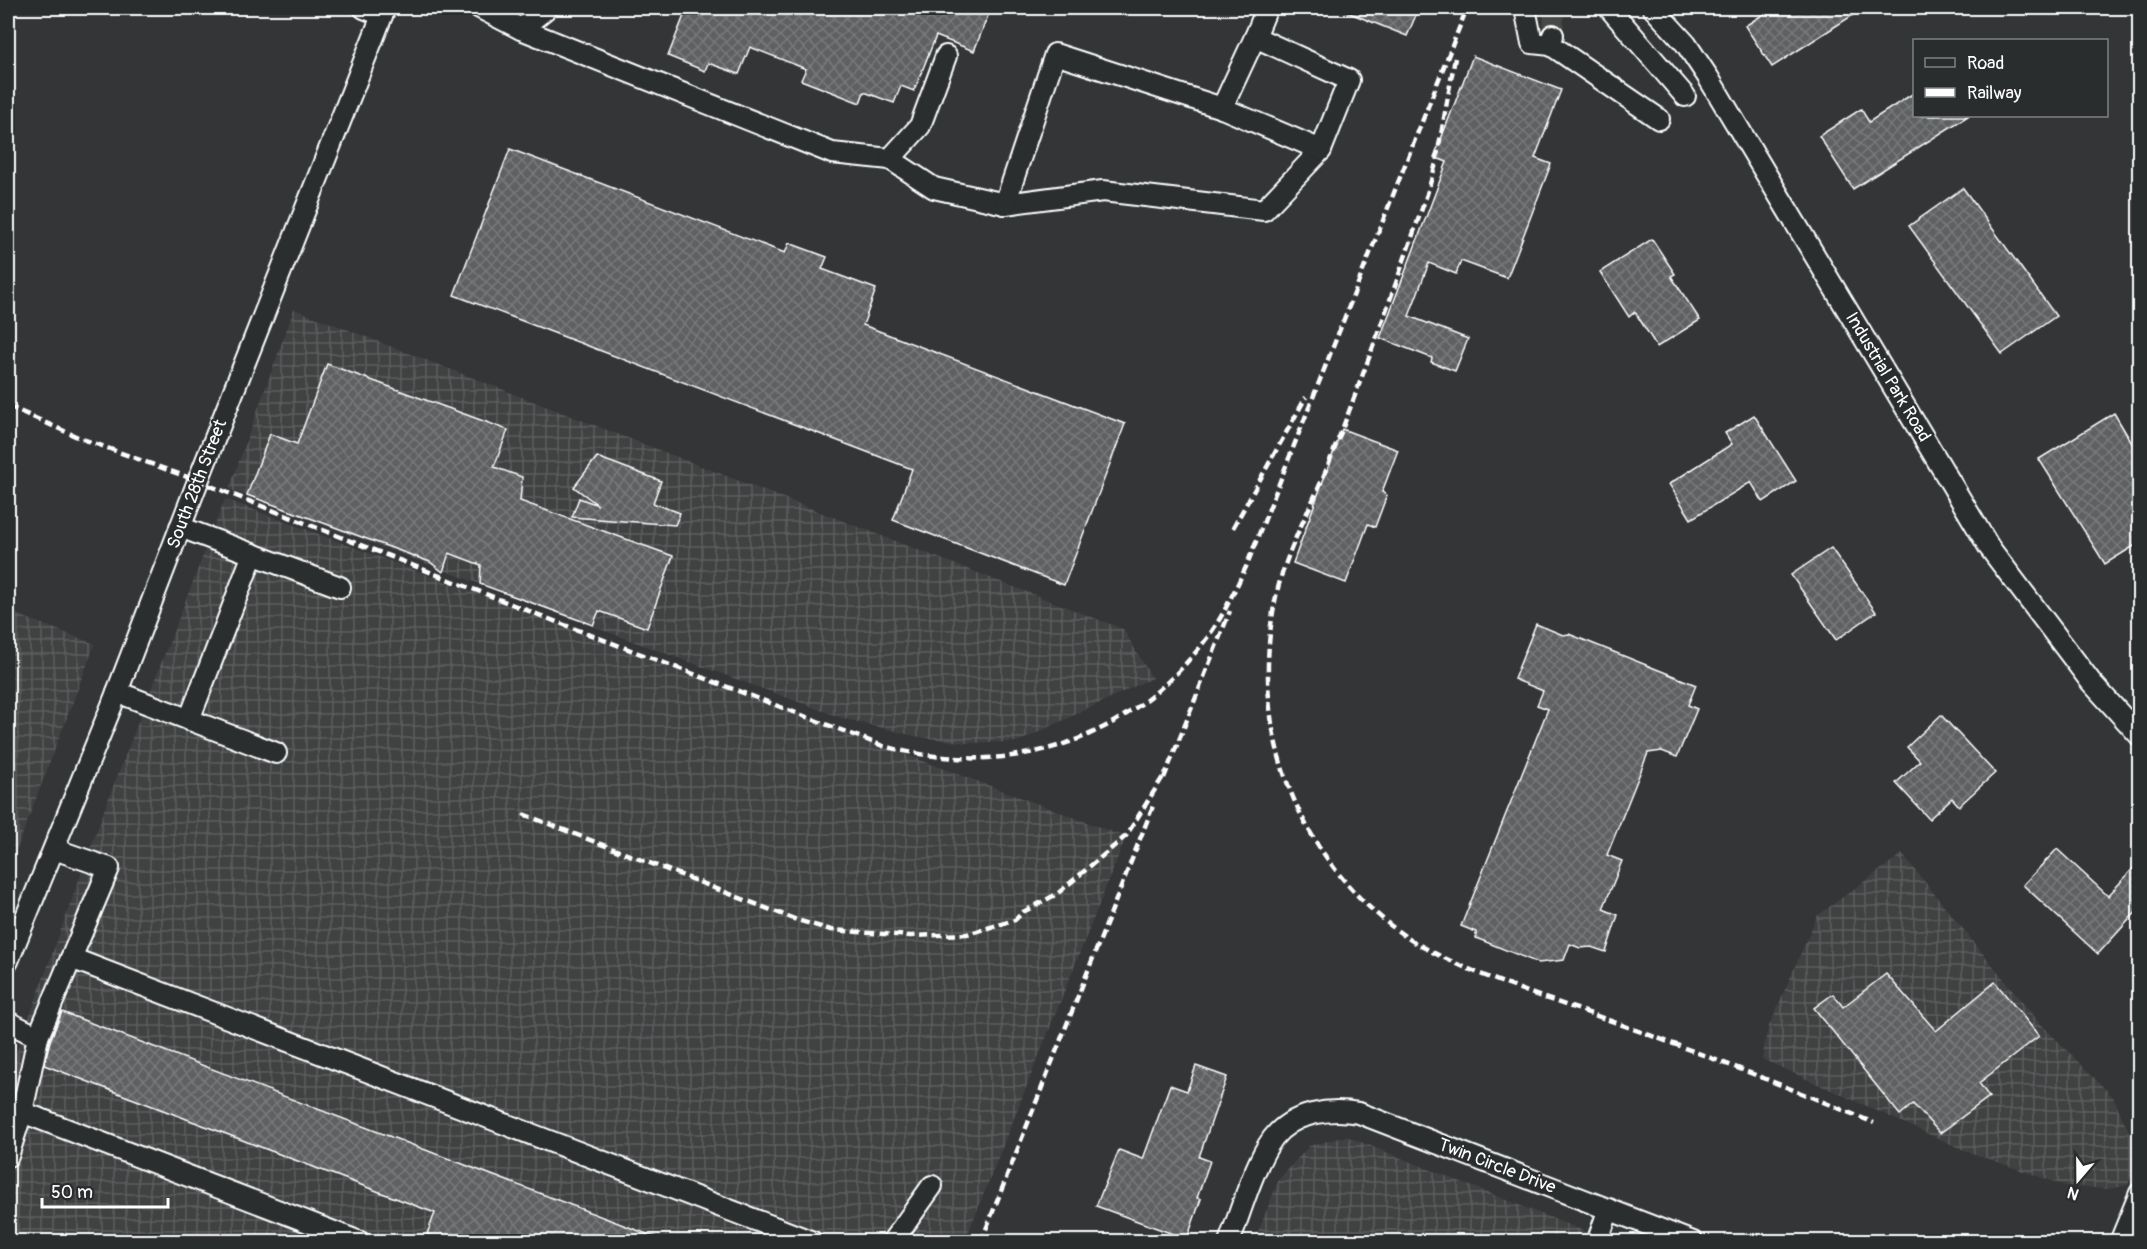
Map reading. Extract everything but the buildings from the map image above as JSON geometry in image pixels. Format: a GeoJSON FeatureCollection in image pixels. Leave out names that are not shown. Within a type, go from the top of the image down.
{"type":"FeatureCollection","features":[{"type":"Feature","properties":{"kind":"street"},"geometry":{"type":"LineString","coordinates":[[480,8],[522,29],[832,153],[890,159],[934,189],[1005,204],[1103,192],[1264,210],[1321,150],[1349,80],[1255,37]]}},
{"type":"Feature","properties":{"kind":"street"},"geometry":{"type":"LineString","coordinates":[[522,29],[547,8]]}},
{"type":"Feature","properties":{"kind":"street"},"geometry":{"type":"LineString","coordinates":[[1222,108],[1267,8]]}},
{"type":"Feature","properties":{"kind":"street"},"geometry":{"type":"LineString","coordinates":[[1525,8],[1532,43],[1552,40],[1659,119]]}},
{"type":"Feature","properties":{"kind":"street"},"geometry":{"type":"LineString","coordinates":[[1610,8],[1685,96]]}},
{"type":"Feature","properties":{"kind":"street","name":"Industrial Park Road"},"geometry":{"type":"LineString","coordinates":[[1653,8],[1686,44],[1708,77],[1989,547],[2091,682],[2139,736]]}},
{"type":"Feature","properties":{"kind":"street","name":"South 28th Street"},"geometry":{"type":"LineString","coordinates":[[8,961],[117,692],[377,10]]}},
{"type":"Feature","properties":{"kind":"street"},"geometry":{"type":"LineString","coordinates":[[1005,204],[1055,54],[1222,108],[1321,150]]}},
{"type":"Feature","properties":{"kind":"street"},"geometry":{"type":"LineString","coordinates":[[890,159],[920,126],[945,56]]}},
{"type":"Feature","properties":{"kind":"street"},"geometry":{"type":"LineString","coordinates":[[180,528],[340,587]]}},
{"type":"Feature","properties":{"kind":"street"},"geometry":{"type":"LineString","coordinates":[[189,720],[253,554]]}},
{"type":"Feature","properties":{"kind":"street"},"geometry":{"type":"LineString","coordinates":[[117,692],[276,753]]}},
{"type":"Feature","properties":{"kind":"street"},"geometry":{"type":"LineString","coordinates":[[8,1156],[22,1112],[38,1037],[109,868],[54,849]]}},
{"type":"Feature","properties":{"kind":"street"},"geometry":{"type":"LineString","coordinates":[[71,958],[813,1242]]}},
{"type":"Feature","properties":{"kind":"street"},"geometry":{"type":"LineString","coordinates":[[8,1022],[38,1037]]}},
{"type":"Feature","properties":{"kind":"street","name":"Twin Circle Drive"},"geometry":{"type":"LineString","coordinates":[[1229,1242],[1257,1169],[1274,1138],[1298,1119],[1318,1112],[1338,1110],[1359,1113],[1693,1242]]}},
{"type":"Feature","properties":{"kind":"street"},"geometry":{"type":"LineString","coordinates":[[22,1112],[360,1242]]}},
{"type":"Feature","properties":{"kind":"street"},"geometry":{"type":"LineString","coordinates":[[892,1242],[932,1186]]}},
{"type":"Feature","properties":{"kind":"street"},"geometry":{"type":"LineString","coordinates":[[2120,1242],[2139,1193]]}},
{"type":"Feature","properties":{"kind":"street"},"geometry":{"type":"LineString","coordinates":[[1597,1242],[1609,1209]]}},
{"type":"Feature","properties":{"kind":"shaded area"},"geometry":{"type":"Polygon","coordinates":[[[294,309],[1123,629],[1152,678],[1018,742],[966,743],[914,736],[842,718],[229,489],[294,309]]]}},
{"type":"Feature","properties":{"kind":"shaded area"},"geometry":{"type":"Polygon","coordinates":[[[225,499],[1126,837],[965,1241],[8,1241],[8,1076],[106,805],[225,499]]]}},
{"type":"Feature","properties":{"kind":"shaded area"},"geometry":{"type":"Polygon","coordinates":[[[8,611],[95,644],[8,872],[8,611]]]}},
{"type":"Feature","properties":{"kind":"shaded area"},"geometry":{"type":"Polygon","coordinates":[[[1902,854],[2038,1021],[2113,1097],[2139,1153],[2128,1185],[2109,1189],[2066,1186],[1966,1151],[1762,1059],[1767,1031],[1817,916],[1902,854]]]}},
{"type":"Feature","properties":{"kind":"shaded area"},"geometry":{"type":"Polygon","coordinates":[[[1346,1136],[1609,1241],[1254,1242],[1279,1179],[1309,1146],[1346,1136]]]}},
{"type":"Feature","properties":{"kind":"tunnel"},"geometry":{"type":"LineString","coordinates":[[1553,35],[1554,8]]}},
{"type":"Feature","properties":{"kind":"railway"},"geometry":{"type":"LineString","coordinates":[[8,406],[80,438],[198,481],[562,624],[883,746],[930,755],[976,758],[1020,755],[1063,744],[1103,728],[1140,704],[1175,674],[1207,638],[1223,613],[1246,567],[1467,8]]}},
{"type":"Feature","properties":{"kind":"railway"},"geometry":{"type":"LineString","coordinates":[[1455,58],[1435,167],[1427,194],[1355,396],[1329,463],[1287,558],[1277,592],[1270,635],[1268,677],[1271,719],[1280,759],[1293,798],[1312,835],[1336,870],[1365,903],[1415,943],[1493,979],[1713,1059],[1874,1123]]}},
{"type":"Feature","properties":{"kind":"railway"},"geometry":{"type":"LineString","coordinates":[[1233,528],[1306,397]]}},
{"type":"Feature","properties":{"kind":"railway"},"geometry":{"type":"LineString","coordinates":[[1164,778],[1230,611]]}},
{"type":"Feature","properties":{"kind":"railway"},"geometry":{"type":"LineString","coordinates":[[523,814],[797,920],[831,930],[911,936],[967,934],[1015,920],[1023,912],[1057,894],[1126,836],[1166,772]]}},
{"type":"Feature","properties":{"kind":"railway"},"geometry":{"type":"LineString","coordinates":[[981,1242],[1153,806]]}}]}
